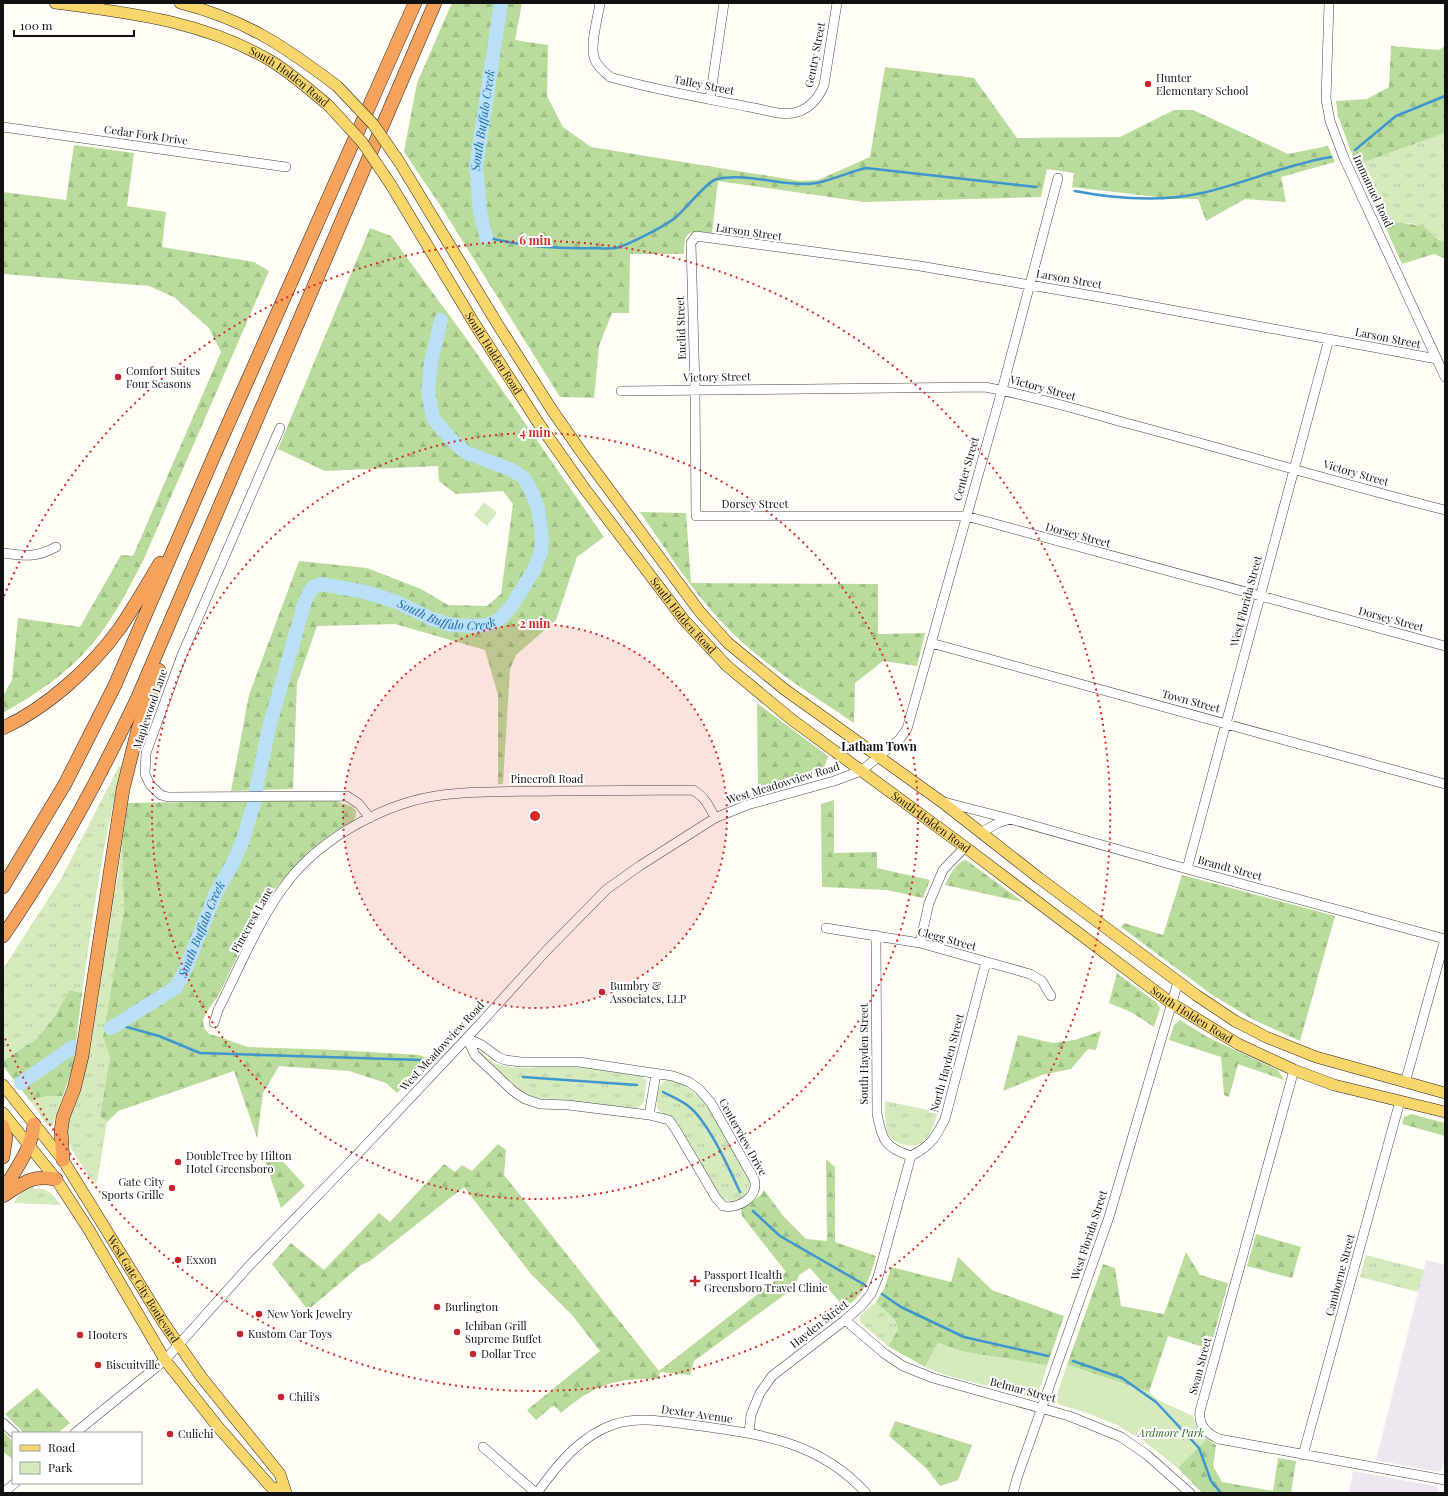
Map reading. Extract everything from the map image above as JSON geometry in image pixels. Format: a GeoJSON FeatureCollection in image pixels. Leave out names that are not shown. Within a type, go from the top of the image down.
{"type":"FeatureCollection","features":[{"type":"Feature","properties":{"kind":"highway"},"geometry":{"type":"LineString","coordinates":[[3,887],[65,784],[115,685],[185,522],[415,3]]}},
{"type":"Feature","properties":{"kind":"highway"},"geometry":{"type":"LineString","coordinates":[[3,936],[59,847],[112,751],[137,699],[207,534],[245,452],[435,3]]}},
{"type":"Feature","properties":{"kind":"highway"},"geometry":{"type":"LineString","coordinates":[[3,728],[59,691],[104,648],[130,613],[185,522]]}},
{"type":"Feature","properties":{"kind":"highway"},"geometry":{"type":"LineString","coordinates":[[62,1160],[61,1131],[63,1116],[74,1088],[82,1056],[123,789],[138,729],[207,534]]}},
{"type":"Feature","properties":{"kind":"highway"},"geometry":{"type":"LineString","coordinates":[[3,1191],[30,1145],[34,1124]]}},
{"type":"Feature","properties":{"kind":"highway"},"geometry":{"type":"LineString","coordinates":[[3,1126],[6,1137],[3,1157]]}},
{"type":"Feature","properties":{"kind":"highway"},"geometry":{"type":"LineString","coordinates":[[3,1196],[32,1178],[42,1177],[56,1179]]}},
{"type":"Feature","properties":{"kind":"main road","name":"South Holden Road"},"geometry":{"type":"LineString","coordinates":[[55,3],[161,19],[190,26],[231,40],[285,70],[329,106],[362,142],[391,185],[474,323],[536,420],[582,485],[684,620],[706,645],[744,680],[861,771],[965,847],[1171,1003],[1238,1044],[1294,1070],[1334,1085],[1445,1112]]}},
{"type":"Feature","properties":{"kind":"main road","name":"South Holden Road"},"geometry":{"type":"LineString","coordinates":[[180,3],[226,16],[263,34],[304,61],[337,86],[373,124],[400,162],[498,325],[552,410],[582,453],[700,612],[728,643],[784,689],[942,802],[1039,878],[1178,982],[1235,1021],[1266,1037],[1316,1057],[1404,1083],[1445,1093]]}},
{"type":"Feature","properties":{"kind":"main road","name":"West Gate City Boulevard"},"geometry":{"type":"LineString","coordinates":[[3,1085],[62,1160],[179,1345],[202,1378],[280,1474],[284,1492]]}},
{"type":"Feature","properties":{"kind":"main road","name":"West Gate City Boulevard"},"geometry":{"type":"LineString","coordinates":[[3,1113],[56,1179],[165,1360],[213,1421],[271,1487],[284,1492]]}},
{"type":"Feature","properties":{"kind":"street","name":"Talley Street"},"geometry":{"type":"LineString","coordinates":[[600,3],[593,44],[594,57],[599,67],[610,77],[626,82],[782,113],[797,113],[808,107]]}},
{"type":"Feature","properties":{"kind":"street"},"geometry":{"type":"LineString","coordinates":[[710,99],[724,3]]}},
{"type":"Feature","properties":{"kind":"street","name":"Gentry Street"},"geometry":{"type":"LineString","coordinates":[[808,107],[819,98],[824,85],[838,3]]}},
{"type":"Feature","properties":{"kind":"street","name":"Immanuel Road"},"geometry":{"type":"LineString","coordinates":[[1330,3],[1326,99],[1330,121],[1344,158],[1445,377]]}},
{"type":"Feature","properties":{"kind":"street","name":"Cedar Fork Drive"},"geometry":{"type":"LineString","coordinates":[[3,127],[286,167]]}},
{"type":"Feature","properties":{"kind":"street","name":"Center Street"},"geometry":{"type":"LineString","coordinates":[[880,757],[899,740],[907,729],[1002,390],[1058,178]]}},
{"type":"Feature","properties":{"kind":"street","name":"Larson Street"},"geometry":{"type":"LineString","coordinates":[[696,236],[920,266],[1030,284],[1437,359]]}},
{"type":"Feature","properties":{"kind":"street","name":"Euclid Street"},"geometry":{"type":"LineString","coordinates":[[696,236],[691,243],[695,389],[696,516]]}},
{"type":"Feature","properties":{"kind":"street","name":"West Florida Street"},"geometry":{"type":"LineString","coordinates":[[1186,869],[1329,339]]}},
{"type":"Feature","properties":{"kind":"street","name":"Victory Street"},"geometry":{"type":"LineString","coordinates":[[621,391],[985,387],[1002,390],[1295,468],[1375,492],[1445,510]]}},
{"type":"Feature","properties":{"kind":"street","name":"Maplewood Lane"},"geometry":{"type":"LineString","coordinates":[[280,428],[181,658],[146,753],[145,774],[155,791],[168,797],[347,796],[359,804],[370,818]]}},
{"type":"Feature","properties":{"kind":"street","name":"Dorsey Street"},"geometry":{"type":"LineString","coordinates":[[696,516],[966,516],[1445,646]]}},
{"type":"Feature","properties":{"kind":"street"},"geometry":{"type":"LineString","coordinates":[[3,553],[29,556],[46,553],[56,547]]}},
{"type":"Feature","properties":{"kind":"street","name":"Town Street"},"geometry":{"type":"LineString","coordinates":[[931,643],[1445,784]]}},
{"type":"Feature","properties":{"kind":"street","name":"West Meadowview Road"},"geometry":{"type":"LineString","coordinates":[[76,1432],[165,1360],[249,1266],[467,1038],[544,952],[607,889],[641,865],[715,818],[747,805],[834,781],[861,771],[880,757]]}},
{"type":"Feature","properties":{"kind":"street","name":"Pinecroft Road"},"geometry":{"type":"LineString","coordinates":[[370,818],[413,801],[442,795],[490,792],[693,790],[700,794],[707,802],[715,818]]}},
{"type":"Feature","properties":{"kind":"street","name":"Brandt Street"},"geometry":{"type":"LineString","coordinates":[[942,802],[1010,819],[1186,869],[1445,939]]}},
{"type":"Feature","properties":{"kind":"street","name":"Pinecrest Lane"},"geometry":{"type":"LineString","coordinates":[[214,1023],[218,1010],[262,923],[274,901],[290,879],[328,843],[348,829],[370,818]]}},
{"type":"Feature","properties":{"kind":"street"},"geometry":{"type":"LineString","coordinates":[[982,832],[998,823],[1010,819]]}},
{"type":"Feature","properties":{"kind":"street"},"geometry":{"type":"LineString","coordinates":[[920,943],[929,903],[943,870],[965,847]]}},
{"type":"Feature","properties":{"kind":"street","name":"Clegg Street"},"geometry":{"type":"LineString","coordinates":[[826,928],[920,943],[1030,974],[1042,981],[1051,996]]}},
{"type":"Feature","properties":{"kind":"street","name":"South Hayden Street"},"geometry":{"type":"LineString","coordinates":[[876,935],[877,1114],[881,1134],[888,1146],[898,1152],[911,1156]]}},
{"type":"Feature","properties":{"kind":"street"},"geometry":{"type":"LineString","coordinates":[[1404,1083],[1445,939]]}},
{"type":"Feature","properties":{"kind":"street","name":"North Hayden Street"},"geometry":{"type":"LineString","coordinates":[[911,1156],[923,1150],[935,1139],[945,1119],[986,962]]}},
{"type":"Feature","properties":{"kind":"street","name":"West Florida Street"},"geometry":{"type":"LineString","coordinates":[[1014,1493],[1017,1478],[1109,1217],[1178,982]]}},
{"type":"Feature","properties":{"kind":"street","name":"Centerview Drive"},"geometry":{"type":"LineString","coordinates":[[467,1038],[482,1045],[498,1057],[505,1060],[521,1062],[564,1061],[673,1076],[682,1079],[699,1089],[707,1097],[754,1179],[756,1187],[755,1192],[737,1206],[723,1206],[716,1198],[669,1120],[649,1115],[568,1105],[540,1104],[525,1099],[513,1091],[474,1055],[467,1038]]}},
{"type":"Feature","properties":{"kind":"street","name":"Swan Street"},"geometry":{"type":"LineString","coordinates":[[1294,1070],[1200,1416],[1205,1430],[1219,1439],[1445,1480]]}},
{"type":"Feature","properties":{"kind":"street"},"geometry":{"type":"LineString","coordinates":[[649,1115],[656,1074]]}},
{"type":"Feature","properties":{"kind":"street","name":"Camborne Street"},"geometry":{"type":"LineString","coordinates":[[1304,1455],[1400,1101]]}},
{"type":"Feature","properties":{"kind":"street","name":"Hayden Street"},"geometry":{"type":"LineString","coordinates":[[748,1433],[751,1415],[760,1393],[772,1376],[845,1320],[870,1294],[878,1277],[911,1156]]}},
{"type":"Feature","properties":{"kind":"street","name":"Belmar Street"},"geometry":{"type":"LineString","coordinates":[[845,1320],[885,1354],[903,1366],[933,1378],[1043,1407],[1093,1424],[1121,1437],[1148,1455],[1190,1493]]}},
{"type":"Feature","properties":{"kind":"street","name":"Dexter Avenue"},"geometry":{"type":"LineString","coordinates":[[536,1493],[556,1466],[577,1446],[614,1424],[635,1419],[748,1433],[784,1441],[821,1457],[844,1473],[866,1493]]}},
{"type":"Feature","properties":{"kind":"street"},"geometry":{"type":"LineString","coordinates":[[3,1422],[13,1432]]}},
{"type":"Feature","properties":{"kind":"street"},"geometry":{"type":"LineString","coordinates":[[483,1447],[536,1493]]}},
{"type":"Feature","properties":{"kind":"street"},"geometry":{"type":"LineString","coordinates":[[3,1493],[14,1484]]}},
{"type":"Feature","properties":{"kind":"shaded area"},"geometry":{"type":"Polygon","coordinates":[[[1426,1260],[1445,1265],[1445,1456],[1442,1469],[1438,1472],[1376,1460],[1426,1260]]]}},
{"type":"Feature","properties":{"kind":"shaded area"},"geometry":{"type":"Polygon","coordinates":[[[1353,1471],[1435,1486],[1439,1490],[1438,1493],[1349,1493],[1353,1471]]]}},
{"type":"Feature","properties":{"kind":"green space"},"geometry":{"type":"Polygon","coordinates":[[[452,3],[522,3],[515,40],[548,45],[547,96],[563,127],[591,147],[800,181],[818,180],[870,157],[885,67],[974,78],[1017,138],[1120,137],[1174,110],[1193,110],[1288,154],[1328,146],[1335,162],[1281,177],[1286,202],[1245,199],[1206,221],[1198,199],[1175,199],[1072,187],[1074,173],[1047,169],[1041,197],[864,202],[718,181],[712,233],[689,233],[685,240],[684,254],[630,254],[629,313],[612,313],[599,346],[594,398],[560,397],[440,205],[404,152],[417,83],[452,3]]]}},
{"type":"Feature","properties":{"kind":"green space"},"geometry":{"type":"Polygon","coordinates":[[[1391,46],[1439,50],[1445,46],[1445,133],[1356,165],[1338,116],[1336,101],[1367,99],[1389,87],[1391,46]]]}},
{"type":"Feature","properties":{"kind":"green space"},"geometry":{"type":"Polygon","coordinates":[[[1445,133],[1445,241],[1439,239],[1425,228],[1416,224],[1399,223],[1385,226],[1356,165],[1445,133]]]}},
{"type":"Feature","properties":{"kind":"green space"},"geometry":{"type":"Polygon","coordinates":[[[74,145],[134,153],[127,206],[166,212],[162,247],[254,262],[269,271],[143,561],[113,615],[100,635],[62,674],[39,691],[3,713],[3,696],[12,680],[18,618],[80,627],[121,555],[133,556],[221,352],[209,328],[174,297],[149,286],[3,274],[3,192],[66,200],[74,145]]]}},
{"type":"Feature","properties":{"kind":"green space"},"geometry":{"type":"Polygon","coordinates":[[[1396,222],[1423,226],[1439,240],[1445,241],[1445,259],[1434,254],[1402,264],[1385,226],[1396,222]]]}},
{"type":"Feature","properties":{"kind":"green space"},"geometry":{"type":"Polygon","coordinates":[[[370,228],[391,236],[466,338],[604,537],[577,557],[556,620],[516,655],[510,669],[503,784],[498,784],[498,695],[485,650],[395,624],[317,626],[297,683],[293,789],[231,791],[249,695],[299,561],[367,568],[421,589],[448,605],[487,606],[501,594],[513,504],[503,491],[456,494],[439,481],[438,466],[325,471],[278,449],[370,228]]]}},
{"type":"Feature","properties":{"kind":"green space"},"geometry":{"type":"Polygon","coordinates":[[[484,502],[497,513],[487,526],[474,515],[484,502]]]}},
{"type":"Feature","properties":{"kind":"green space"},"geometry":{"type":"Polygon","coordinates":[[[640,512],[686,513],[691,583],[878,584],[878,634],[925,633],[917,666],[883,661],[855,683],[854,723],[778,671],[743,643],[726,627],[692,587],[640,512]]]}},
{"type":"Feature","properties":{"kind":"green space"},"geometry":{"type":"Polygon","coordinates":[[[757,703],[828,756],[823,772],[758,791],[757,703]]]}},
{"type":"Feature","properties":{"kind":"green space"},"geometry":{"type":"Polygon","coordinates":[[[119,766],[122,768],[103,852],[82,993],[69,990],[56,1014],[38,1038],[3,1061],[3,969],[61,879],[119,766]]]}},
{"type":"Feature","properties":{"kind":"green space"},"geometry":{"type":"Polygon","coordinates":[[[834,800],[834,853],[877,852],[877,868],[930,880],[923,898],[887,890],[822,887],[821,804],[834,800]]]}},
{"type":"Feature","properties":{"kind":"green space"},"geometry":{"type":"Polygon","coordinates":[[[337,801],[353,807],[356,811],[356,816],[353,821],[332,833],[310,850],[273,891],[258,914],[218,996],[206,1013],[203,1020],[204,1028],[209,1034],[247,1047],[419,1055],[429,1059],[397,1093],[386,1083],[349,1071],[279,1066],[263,1093],[257,1138],[234,1071],[118,1111],[107,1122],[100,1116],[110,1057],[103,1037],[124,910],[122,843],[128,803],[337,801]]]}},
{"type":"Feature","properties":{"kind":"green space"},"geometry":{"type":"Polygon","coordinates":[[[122,843],[124,910],[103,1037],[110,1057],[100,1116],[107,1122],[97,1182],[94,1184],[66,1138],[66,1123],[78,1098],[91,1045],[111,905],[117,882],[122,843]]]}},
{"type":"Feature","properties":{"kind":"green space"},"geometry":{"type":"Polygon","coordinates":[[[966,860],[1023,902],[945,885],[956,866],[962,861],[966,860]]]}},
{"type":"Feature","properties":{"kind":"green space"},"geometry":{"type":"Polygon","coordinates":[[[1182,875],[1335,916],[1300,1041],[1252,1019],[1211,994],[1121,927],[1124,923],[1163,935],[1182,875]]]}},
{"type":"Feature","properties":{"kind":"green space"},"geometry":{"type":"Polygon","coordinates":[[[1117,973],[1157,1003],[1160,1008],[1154,1027],[1131,1012],[1109,1003],[1117,973]]]}},
{"type":"Feature","properties":{"kind":"green space"},"geometry":{"type":"Polygon","coordinates":[[[69,990],[82,993],[73,1065],[63,1096],[43,1096],[31,1102],[3,1066],[3,1061],[38,1038],[56,1014],[69,990]]]}},
{"type":"Feature","properties":{"kind":"green space"},"geometry":{"type":"Polygon","coordinates":[[[1180,1020],[1209,1038],[1278,1070],[1284,1080],[1238,1064],[1229,1097],[1224,1095],[1221,1057],[1169,1040],[1174,1025],[1180,1020]]]}},
{"type":"Feature","properties":{"kind":"green space"},"geometry":{"type":"Polygon","coordinates":[[[1101,1031],[1096,1050],[1088,1049],[1071,1069],[1042,1075],[1003,1091],[1018,1035],[1053,1043],[1075,1040],[1101,1031]]]}},
{"type":"Feature","properties":{"kind":"green space"},"geometry":{"type":"Polygon","coordinates":[[[478,1050],[494,1063],[508,1067],[529,1068],[573,1066],[641,1076],[647,1080],[643,1104],[635,1109],[534,1098],[519,1091],[477,1052],[478,1050]]]}},
{"type":"Feature","properties":{"kind":"green space"},"geometry":{"type":"Polygon","coordinates":[[[670,1079],[691,1090],[708,1106],[750,1181],[747,1191],[740,1198],[731,1201],[721,1198],[678,1123],[657,1108],[658,1090],[662,1083],[670,1079]]]}},
{"type":"Feature","properties":{"kind":"green space"},"geometry":{"type":"Polygon","coordinates":[[[43,1096],[63,1096],[52,1127],[49,1127],[31,1102],[43,1096]]]}},
{"type":"Feature","properties":{"kind":"green space"},"geometry":{"type":"Polygon","coordinates":[[[885,1101],[938,1112],[934,1126],[927,1138],[917,1145],[910,1146],[891,1139],[886,1125],[885,1101]]]}},
{"type":"Feature","properties":{"kind":"green space"},"geometry":{"type":"Polygon","coordinates":[[[1411,1114],[1445,1123],[1445,1136],[1402,1124],[1404,1117],[1411,1114]]]}},
{"type":"Feature","properties":{"kind":"green space"},"geometry":{"type":"Polygon","coordinates":[[[498,1144],[506,1150],[504,1175],[659,1371],[786,1272],[742,1216],[741,1209],[761,1195],[764,1190],[784,1217],[806,1239],[827,1241],[826,1159],[835,1167],[835,1242],[876,1256],[871,1272],[862,1291],[845,1308],[810,1268],[799,1275],[795,1287],[694,1361],[690,1375],[660,1372],[658,1379],[629,1380],[606,1385],[584,1395],[561,1413],[554,1405],[536,1420],[527,1410],[600,1351],[572,1315],[531,1274],[464,1187],[370,1261],[361,1265],[308,1310],[272,1264],[291,1243],[324,1270],[379,1213],[390,1222],[444,1164],[455,1172],[462,1165],[472,1171],[498,1144]]]}},
{"type":"Feature","properties":{"kind":"green space"},"geometry":{"type":"Polygon","coordinates":[[[263,1156],[279,1157],[305,1186],[281,1208],[263,1156]]]}},
{"type":"Feature","properties":{"kind":"green space"},"geometry":{"type":"Polygon","coordinates":[[[33,1186],[34,1189],[43,1189],[50,1192],[61,1205],[13,1203],[25,1189],[33,1186]]]}},
{"type":"Feature","properties":{"kind":"green space"},"geometry":{"type":"Polygon","coordinates":[[[1256,1234],[1301,1247],[1292,1278],[1247,1266],[1256,1234]]]}},
{"type":"Feature","properties":{"kind":"green space"},"geometry":{"type":"Polygon","coordinates":[[[1186,1252],[1200,1275],[1228,1283],[1210,1349],[1168,1336],[1149,1392],[1067,1365],[1103,1264],[1115,1268],[1121,1306],[1164,1314],[1186,1252]]]}},
{"type":"Feature","properties":{"kind":"green space"},"geometry":{"type":"Polygon","coordinates":[[[1366,1255],[1424,1270],[1418,1292],[1360,1277],[1366,1255]]]}},
{"type":"Feature","properties":{"kind":"green space"},"geometry":{"type":"Polygon","coordinates":[[[958,1257],[992,1290],[1064,1316],[1038,1392],[1035,1396],[1030,1397],[995,1358],[960,1351],[938,1343],[925,1367],[888,1346],[898,1330],[895,1320],[876,1302],[885,1287],[891,1267],[951,1282],[958,1257]]]}},
{"type":"Feature","properties":{"kind":"green space"},"geometry":{"type":"Polygon","coordinates":[[[876,1302],[895,1320],[898,1330],[888,1346],[860,1322],[860,1316],[876,1302]]]}},
{"type":"Feature","properties":{"kind":"green space"},"geometry":{"type":"Polygon","coordinates":[[[938,1343],[960,1351],[1047,1365],[1042,1384],[1037,1393],[1030,1397],[945,1375],[925,1367],[938,1343]]]}},
{"type":"Feature","properties":{"kind":"green space","name":"Ardmore Park"},"geometry":{"type":"Polygon","coordinates":[[[1067,1365],[1149,1392],[1158,1400],[1193,1416],[1197,1428],[1206,1440],[1178,1468],[1142,1440],[1117,1425],[1057,1403],[1056,1398],[1067,1365]]]}},
{"type":"Feature","properties":{"kind":"green space"},"geometry":{"type":"Polygon","coordinates":[[[37,1388],[70,1423],[59,1432],[23,1432],[5,1414],[37,1388]]]}},
{"type":"Feature","properties":{"kind":"green space"},"geometry":{"type":"Polygon","coordinates":[[[895,1421],[972,1445],[958,1480],[940,1486],[926,1468],[889,1436],[895,1421]]]}},
{"type":"Feature","properties":{"kind":"green space"},"geometry":{"type":"Polygon","coordinates":[[[3,1431],[12,1441],[12,1458],[3,1452],[3,1431]]]}},
{"type":"Feature","properties":{"kind":"green space"},"geometry":{"type":"Polygon","coordinates":[[[1201,1435],[1216,1445],[1213,1466],[1222,1482],[1273,1491],[1278,1458],[1296,1461],[1291,1493],[1202,1493],[1178,1468],[1163,1456],[1201,1435]]]}},
{"type":"Feature","properties":{"kind":"waterway","name":"South Buffalo Creek"},"geometry":{"type":"LineString","coordinates":[[486,237],[480,211],[476,167],[501,3]]}},
{"type":"Feature","properties":{"kind":"waterway"},"geometry":{"type":"LineString","coordinates":[[1355,150],[1396,116],[1445,96]]}},
{"type":"Feature","properties":{"kind":"waterway"},"geometry":{"type":"LineString","coordinates":[[1075,191],[1122,198],[1171,198],[1218,189],[1298,164],[1331,157]]}},
{"type":"Feature","properties":{"kind":"waterway"},"geometry":{"type":"LineString","coordinates":[[486,237],[512,243],[538,246],[565,248],[616,248],[655,230],[675,218],[708,184],[717,179],[727,177],[749,178],[794,184],[812,184],[866,168],[1036,187]]}},
{"type":"Feature","properties":{"kind":"waterway","name":"South Buffalo Creek"},"geometry":{"type":"LineString","coordinates":[[256,790],[269,728],[305,601],[312,588],[321,584],[365,592],[397,602],[432,619],[451,625],[487,625],[500,619],[511,607],[534,570],[541,552],[542,538],[538,508],[532,492],[524,478],[512,470],[465,452],[451,439],[433,418],[428,391],[431,362],[441,320]]}},
{"type":"Feature","properties":{"kind":"waterway","name":"South Buffalo Creek"},"geometry":{"type":"LineString","coordinates":[[111,1028],[175,988],[183,975],[216,893],[233,863],[243,840],[255,799]]}},
{"type":"Feature","properties":{"kind":"waterway"},"geometry":{"type":"LineString","coordinates":[[116,1024],[159,1036],[200,1053],[422,1060]]}},
{"type":"Feature","properties":{"kind":"waterway","name":"South Buffalo Creek"},"geometry":{"type":"LineString","coordinates":[[21,1083],[73,1047]]}},
{"type":"Feature","properties":{"kind":"waterway"},"geometry":{"type":"LineString","coordinates":[[523,1077],[637,1085]]}},
{"type":"Feature","properties":{"kind":"waterway"},"geometry":{"type":"LineString","coordinates":[[663,1092],[687,1105],[703,1122],[724,1158],[740,1192]]}},
{"type":"Feature","properties":{"kind":"waterway"},"geometry":{"type":"LineString","coordinates":[[753,1211],[780,1236],[865,1285]]}},
{"type":"Feature","properties":{"kind":"waterway"},"geometry":{"type":"LineString","coordinates":[[882,1294],[901,1307],[964,1337],[1048,1356]]}},
{"type":"Feature","properties":{"kind":"waterway"},"geometry":{"type":"LineString","coordinates":[[1073,1361],[1122,1378],[1156,1402],[1199,1448],[1211,1481],[1221,1493]]}},
{"type":"Feature","properties":{"kind":"place","name":"Hunter Elementary School"},"geometry":{"type":"Point","coordinates":[1148,84]}},
{"type":"Feature","properties":{"kind":"place","name":"Comfort Suites Four Seasons"},"geometry":{"type":"Point","coordinates":[118,377]}},
{"type":"Feature","properties":{"kind":"place","name":"Bumbry & Associates, LLP"},"geometry":{"type":"Point","coordinates":[602,992]}},
{"type":"Feature","properties":{"kind":"place","name":"DoubleTree by Hilton Hotel Greensboro"},"geometry":{"type":"Point","coordinates":[178,1162]}},
{"type":"Feature","properties":{"kind":"place","name":"Gate City Sports Grille"},"geometry":{"type":"Point","coordinates":[172,1188]}},
{"type":"Feature","properties":{"kind":"place","name":"Exxon"},"geometry":{"type":"Point","coordinates":[178,1260]}},
{"type":"Feature","properties":{"kind":"place","name":"Passport Health Greensboro Travel Clinic"},"geometry":{"type":"Point","coordinates":[695,1281]}},
{"type":"Feature","properties":{"kind":"place","name":"Burlington"},"geometry":{"type":"Point","coordinates":[437,1307]}},
{"type":"Feature","properties":{"kind":"place","name":"New York Jewelry"},"geometry":{"type":"Point","coordinates":[259,1314]}},
{"type":"Feature","properties":{"kind":"place","name":"Ichiban Grill Supreme Buffet"},"geometry":{"type":"Point","coordinates":[457,1332]}},
{"type":"Feature","properties":{"kind":"place","name":"Kustom Car Toys"},"geometry":{"type":"Point","coordinates":[240,1334]}},
{"type":"Feature","properties":{"kind":"place","name":"Hooters"},"geometry":{"type":"Point","coordinates":[80,1335]}},
{"type":"Feature","properties":{"kind":"place","name":"Dollar Tree"},"geometry":{"type":"Point","coordinates":[473,1354]}},
{"type":"Feature","properties":{"kind":"place","name":"Biscuitville"},"geometry":{"type":"Point","coordinates":[98,1365]}},
{"type":"Feature","properties":{"kind":"place","name":"Chili's"},"geometry":{"type":"Point","coordinates":[281,1397]}},
{"type":"Feature","properties":{"kind":"place","name":"Culichi"},"geometry":{"type":"Point","coordinates":[170,1434]}},
{"type":"Feature","properties":{"kind":"district","name":"Latham Town"},"geometry":{"type":"Point","coordinates":[879,747]}}]}
